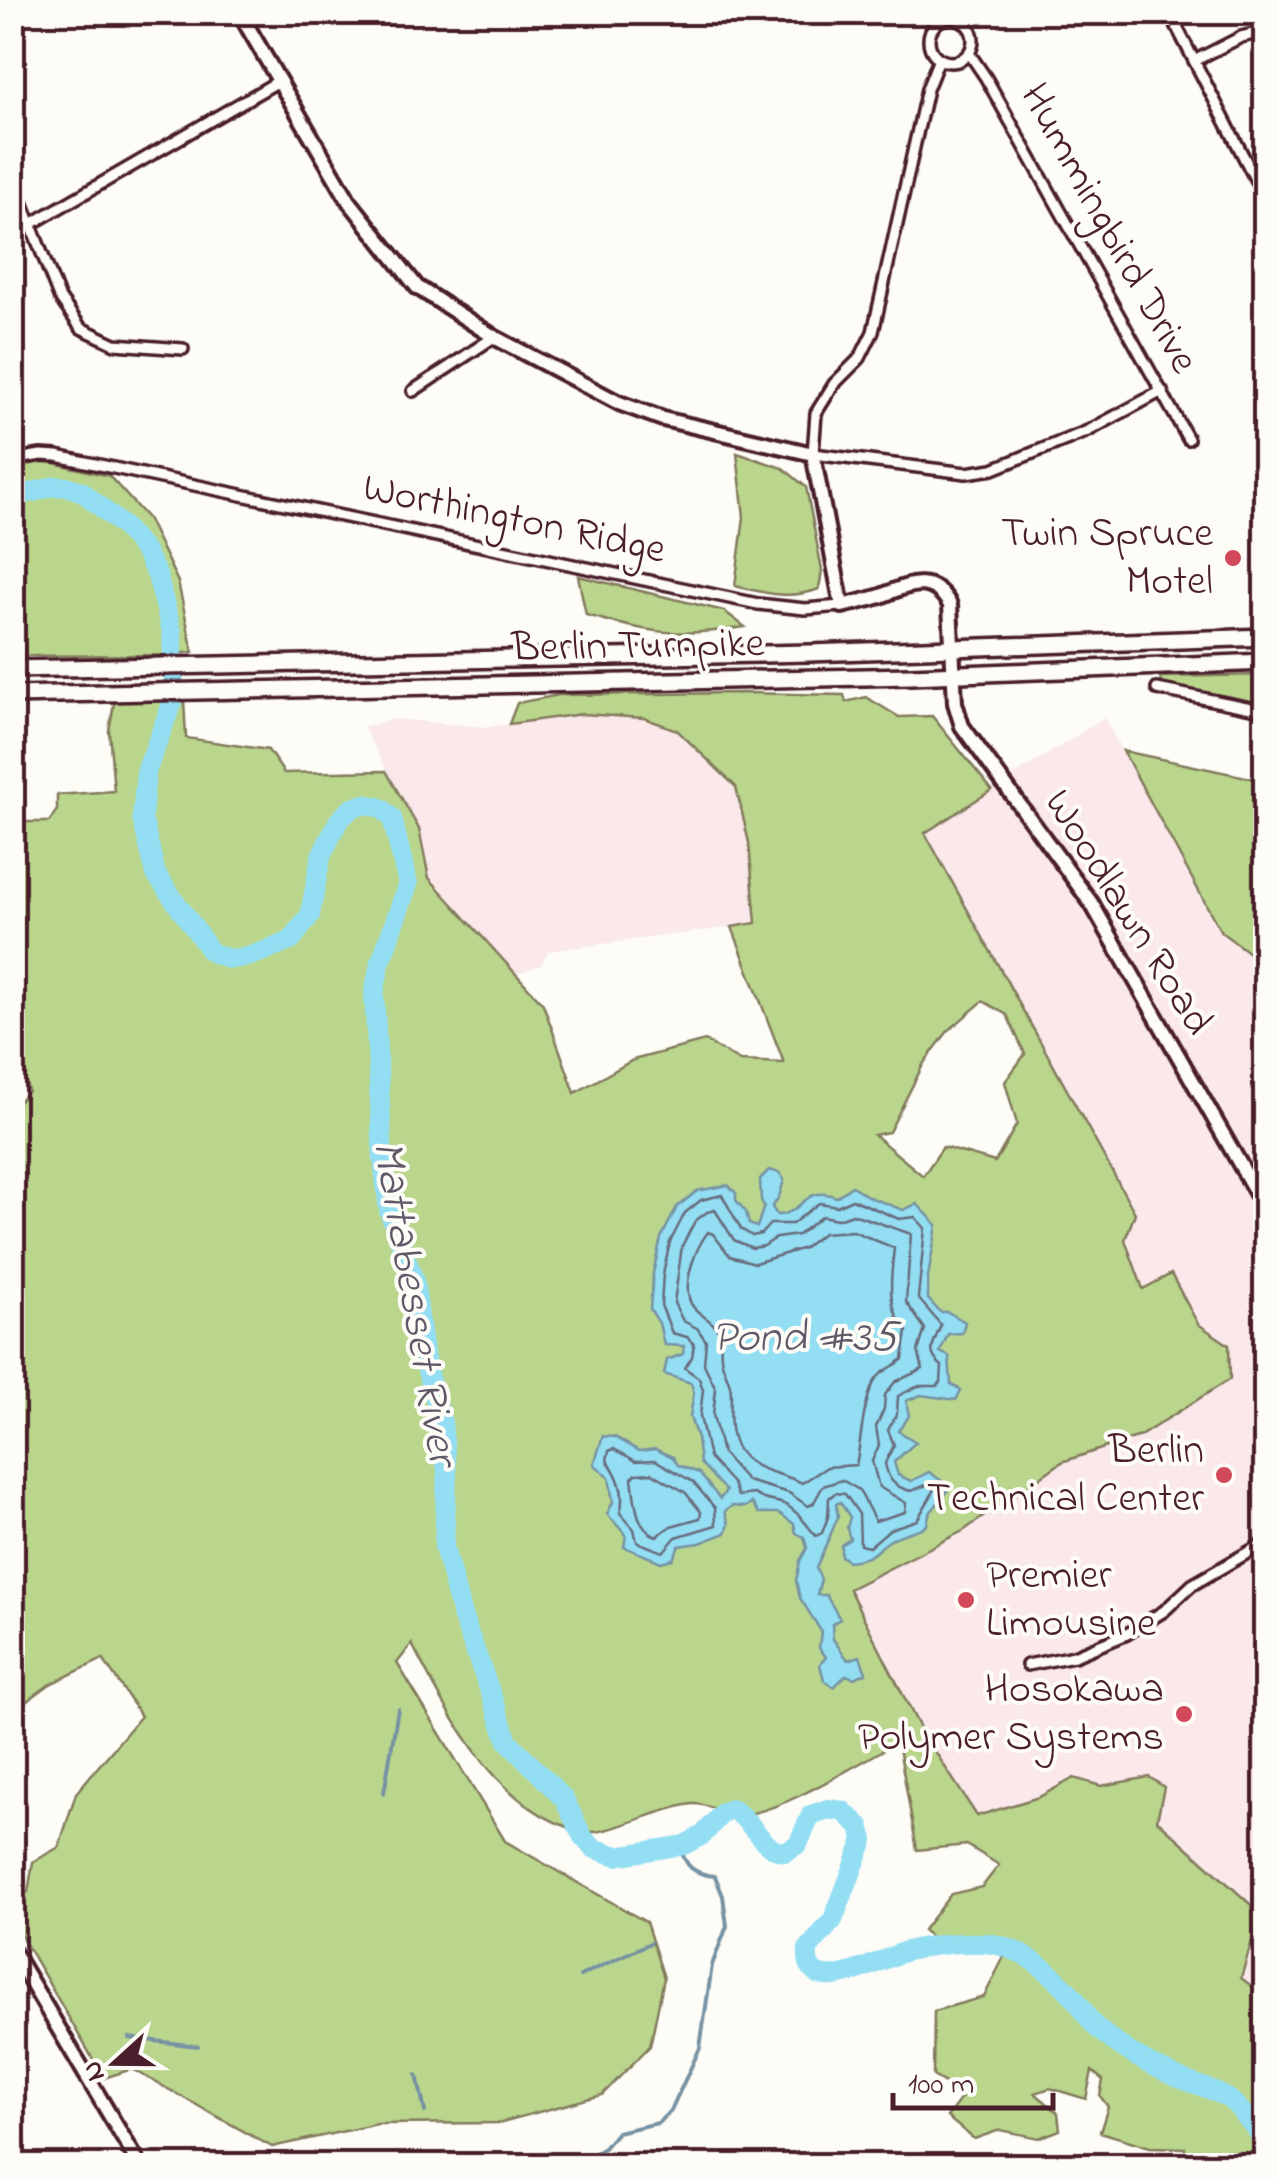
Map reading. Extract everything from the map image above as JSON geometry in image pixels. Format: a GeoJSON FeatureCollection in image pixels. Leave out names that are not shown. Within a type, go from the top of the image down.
{"type":"FeatureCollection","features":[{"type":"Feature","properties":{"kind":"highway","name":"Berlin Turnpike"},"geometry":{"type":"LineString","coordinates":[[12,669],[952,649],[1266,637]]}},
{"type":"Feature","properties":{"kind":"highway","name":"Berlin Turnpike"},"geometry":{"type":"LineString","coordinates":[[12,696],[954,675],[1266,662]]}},
{"type":"Feature","properties":{"kind":"street"},"geometry":{"type":"LineString","coordinates":[[239,12],[349,201],[417,286],[494,338],[619,403],[682,424],[813,454],[966,473],[992,469],[1088,431],[1162,391]]}},
{"type":"Feature","properties":{"kind":"street"},"geometry":{"type":"LineString","coordinates":[[1170,12],[1266,200]]}},
{"type":"Feature","properties":{"kind":"street","name":"Hummingbird Drive"},"geometry":{"type":"LineString","coordinates":[[947,18],[961,20],[970,28],[973,41],[969,53],[954,62],[939,59],[930,49],[929,35],[934,25],[947,18]]}},
{"type":"Feature","properties":{"kind":"street"},"geometry":{"type":"LineString","coordinates":[[1194,61],[1241,37],[1266,32]]}},
{"type":"Feature","properties":{"kind":"street","name":"Hummingbird Drive"},"geometry":{"type":"LineString","coordinates":[[969,53],[1188,439]]}},
{"type":"Feature","properties":{"kind":"street","name":"Hummingbird Drive"},"geometry":{"type":"LineString","coordinates":[[842,606],[813,454],[816,413],[834,384],[860,358],[873,332],[928,89],[939,59]]}},
{"type":"Feature","properties":{"kind":"street"},"geometry":{"type":"LineString","coordinates":[[32,223],[277,82]]}},
{"type":"Feature","properties":{"kind":"street"},"geometry":{"type":"LineString","coordinates":[[12,176],[59,297],[81,328],[115,344],[183,348]]}},
{"type":"Feature","properties":{"kind":"street"},"geometry":{"type":"LineString","coordinates":[[413,391],[494,338]]}},
{"type":"Feature","properties":{"kind":"street","name":"Worthington Ridge"},"geometry":{"type":"LineString","coordinates":[[12,460],[57,456],[758,604],[806,609],[842,606],[912,584],[934,587],[950,605],[952,649]]}},
{"type":"Feature","properties":{"kind":"street","name":"Woodlawn Road"},"geometry":{"type":"LineString","coordinates":[[952,649],[955,703],[962,726],[1092,904],[1266,1210]]}},
{"type":"Feature","properties":{"kind":"street"},"geometry":{"type":"LineString","coordinates":[[1157,689],[1266,711]]}},
{"type":"Feature","properties":{"kind":"street"},"geometry":{"type":"LineString","coordinates":[[1027,1664],[1074,1656],[1127,1634],[1164,1611],[1192,1584],[1266,1542]]}},
{"type":"Feature","properties":{"kind":"street"},"geometry":{"type":"LineString","coordinates":[[12,1950],[140,2166]]}},
{"type":"Feature","properties":{"kind":"shaded area"},"geometry":{"type":"Polygon","coordinates":[[[582,714],[644,718],[677,730],[736,787],[749,842],[756,924],[548,951],[541,965],[516,974],[429,878],[419,829],[363,727],[394,719],[486,727],[582,714]]]}},
{"type":"Feature","properties":{"kind":"shaded area"},"geometry":{"type":"Polygon","coordinates":[[[1104,718],[1221,932],[1260,960],[1265,959],[1265,1996],[1241,1978],[1260,1913],[1157,1820],[1149,1777],[1101,1786],[1074,1778],[1039,1797],[977,1817],[921,1730],[849,1588],[963,1531],[1062,1462],[1140,1436],[1229,1345],[1198,1324],[1171,1275],[1143,1289],[1125,1240],[1135,1213],[924,833],[1104,718]]]}},
{"type":"Feature","properties":{"kind":"green space"},"geometry":{"type":"Polygon","coordinates":[[[737,453],[783,468],[806,487],[822,570],[819,589],[788,595],[735,586],[744,517],[737,453]]]}},
{"type":"Feature","properties":{"kind":"green space"},"geometry":{"type":"Polygon","coordinates":[[[45,461],[109,476],[147,518],[178,582],[193,652],[13,656],[13,468],[45,461]]]}},
{"type":"Feature","properties":{"kind":"green space"},"geometry":{"type":"Polygon","coordinates":[[[578,576],[724,611],[745,627],[664,632],[586,615],[578,576]]]}},
{"type":"Feature","properties":{"kind":"green space"},"geometry":{"type":"Polygon","coordinates":[[[1265,675],[1265,706],[1162,686],[1160,677],[1265,675]]]}},
{"type":"Feature","properties":{"kind":"green space"},"geometry":{"type":"Polygon","coordinates":[[[559,695],[844,695],[846,702],[866,697],[899,717],[932,716],[992,790],[925,833],[1135,1213],[1125,1240],[1143,1289],[1171,1274],[1198,1324],[1229,1345],[1230,1379],[1140,1436],[1062,1462],[963,1531],[849,1589],[921,1730],[977,1816],[1039,1797],[1074,1778],[1101,1786],[1149,1777],[1164,1787],[1157,1820],[1260,1913],[1241,1978],[1265,1996],[1265,2165],[1183,2165],[1185,2148],[1150,2147],[1100,2132],[1108,2107],[1100,2096],[1103,2080],[1092,2071],[1086,2099],[1050,2088],[1035,2093],[1058,2113],[1060,2130],[1039,2138],[1000,2130],[974,2139],[947,2117],[964,2094],[933,2076],[934,2011],[984,1997],[1009,1946],[936,1943],[923,1930],[951,1894],[982,1887],[999,1865],[967,1845],[917,1850],[898,1742],[796,1797],[755,1813],[738,1815],[693,1804],[590,1832],[559,1824],[531,1808],[505,1786],[461,1731],[412,1644],[397,1663],[505,1841],[646,1922],[664,1978],[650,2046],[602,2095],[498,2123],[377,2124],[272,2147],[132,2069],[104,2078],[13,1922],[13,1901],[28,1892],[33,1862],[59,1847],[76,1793],[141,1716],[103,1659],[50,1684],[27,1701],[13,1696],[12,1109],[28,1091],[13,1024],[13,822],[49,822],[57,810],[57,795],[114,791],[109,730],[115,699],[184,700],[186,738],[268,750],[284,773],[386,771],[419,829],[429,878],[543,1004],[575,1093],[633,1060],[705,1041],[740,1061],[784,1063],[732,927],[756,923],[749,843],[736,787],[677,730],[644,718],[582,714],[509,724],[517,703],[559,695]],[[983,1001],[948,1031],[924,1063],[889,1132],[874,1135],[923,1176],[943,1147],[995,1162],[1017,1124],[1005,1082],[1025,1054],[1007,1015],[983,1001]]]}},
{"type":"Feature","properties":{"kind":"green space"},"geometry":{"type":"Polygon","coordinates":[[[1123,751],[1265,781],[1265,959],[1260,961],[1221,932],[1123,751]]]}},
{"type":"Feature","properties":{"kind":"water","name":"Pond #35"},"geometry":{"type":"Polygon","coordinates":[[[769,1170],[780,1173],[784,1180],[772,1207],[777,1215],[786,1214],[817,1194],[836,1197],[852,1186],[903,1210],[917,1204],[937,1225],[928,1299],[940,1312],[965,1322],[962,1333],[948,1334],[940,1352],[949,1356],[951,1384],[961,1390],[956,1400],[921,1395],[906,1401],[909,1416],[898,1431],[916,1442],[894,1462],[898,1475],[911,1481],[929,1472],[948,1491],[929,1514],[927,1525],[894,1538],[871,1555],[848,1561],[841,1556],[841,1545],[850,1539],[850,1517],[840,1502],[836,1504],[838,1517],[816,1568],[821,1579],[817,1595],[826,1595],[840,1619],[832,1624],[833,1639],[848,1660],[860,1656],[866,1673],[854,1678],[846,1675],[834,1687],[824,1680],[820,1664],[826,1657],[819,1648],[821,1631],[800,1598],[796,1581],[807,1548],[794,1524],[779,1513],[759,1513],[752,1503],[732,1506],[725,1511],[729,1524],[726,1533],[679,1546],[673,1559],[661,1562],[624,1547],[626,1535],[607,1514],[613,1502],[609,1477],[594,1464],[603,1436],[615,1437],[639,1451],[655,1449],[673,1457],[678,1465],[699,1473],[720,1499],[726,1491],[700,1463],[690,1417],[694,1393],[691,1383],[664,1374],[667,1360],[683,1354],[684,1346],[664,1345],[659,1323],[650,1309],[653,1273],[661,1238],[677,1207],[697,1191],[728,1185],[736,1193],[749,1224],[757,1227],[764,1206],[760,1179],[769,1170]]]}},
{"type":"Feature","properties":{"kind":"waterway","name":"Mattabesset River"},"geometry":{"type":"LineString","coordinates":[[12,498],[54,486],[83,492],[124,527],[145,552],[157,575],[172,632],[174,698],[146,772],[142,818],[156,874],[211,952],[229,959],[248,957],[291,941],[310,915],[321,856],[339,820],[352,808],[365,804],[381,808],[392,818],[408,884],[374,993],[389,1211],[414,1280],[426,1367],[442,1422],[447,1473],[444,1547],[461,1612],[508,1741],[564,1799],[583,1837],[593,1848],[617,1856],[684,1845],[703,1835],[723,1812],[731,1809],[769,1845],[785,1852],[798,1844],[811,1815],[828,1809],[843,1811],[860,1826],[864,1840],[833,1920],[808,1949],[810,1966],[818,1974],[847,1974],[907,1951],[935,1946],[983,1943],[1008,1948],[1055,1978],[1115,2043],[1158,2068],[1230,2100],[1266,2140]]}},
{"type":"Feature","properties":{"kind":"waterway"},"geometry":{"type":"LineString","coordinates":[[384,1793],[398,1709]]}},
{"type":"Feature","properties":{"kind":"waterway"},"geometry":{"type":"LineString","coordinates":[[573,2166],[604,2148],[617,2132],[658,2123],[671,2110],[700,2048],[712,1965],[727,1926],[723,1896],[715,1876],[692,1868],[680,1846]]}},
{"type":"Feature","properties":{"kind":"waterway"},"geometry":{"type":"LineString","coordinates":[[580,1976],[650,1943]]}},
{"type":"Feature","properties":{"kind":"waterway"},"geometry":{"type":"LineString","coordinates":[[129,2038],[198,2046]]}},
{"type":"Feature","properties":{"kind":"waterway"},"geometry":{"type":"LineString","coordinates":[[417,2075],[425,2112]]}},
{"type":"Feature","properties":{"kind":"place","name":"Twin Spruce Motel"},"geometry":{"type":"Point","coordinates":[1233,558]}},
{"type":"Feature","properties":{"kind":"place","name":"Berlin Technical Center"},"geometry":{"type":"Point","coordinates":[1224,1475]}},
{"type":"Feature","properties":{"kind":"place","name":"Premier Limousine"},"geometry":{"type":"Point","coordinates":[966,1600]}},
{"type":"Feature","properties":{"kind":"place","name":"Hosokawa Polymer Systems"},"geometry":{"type":"Point","coordinates":[1184,1714]}}]}
